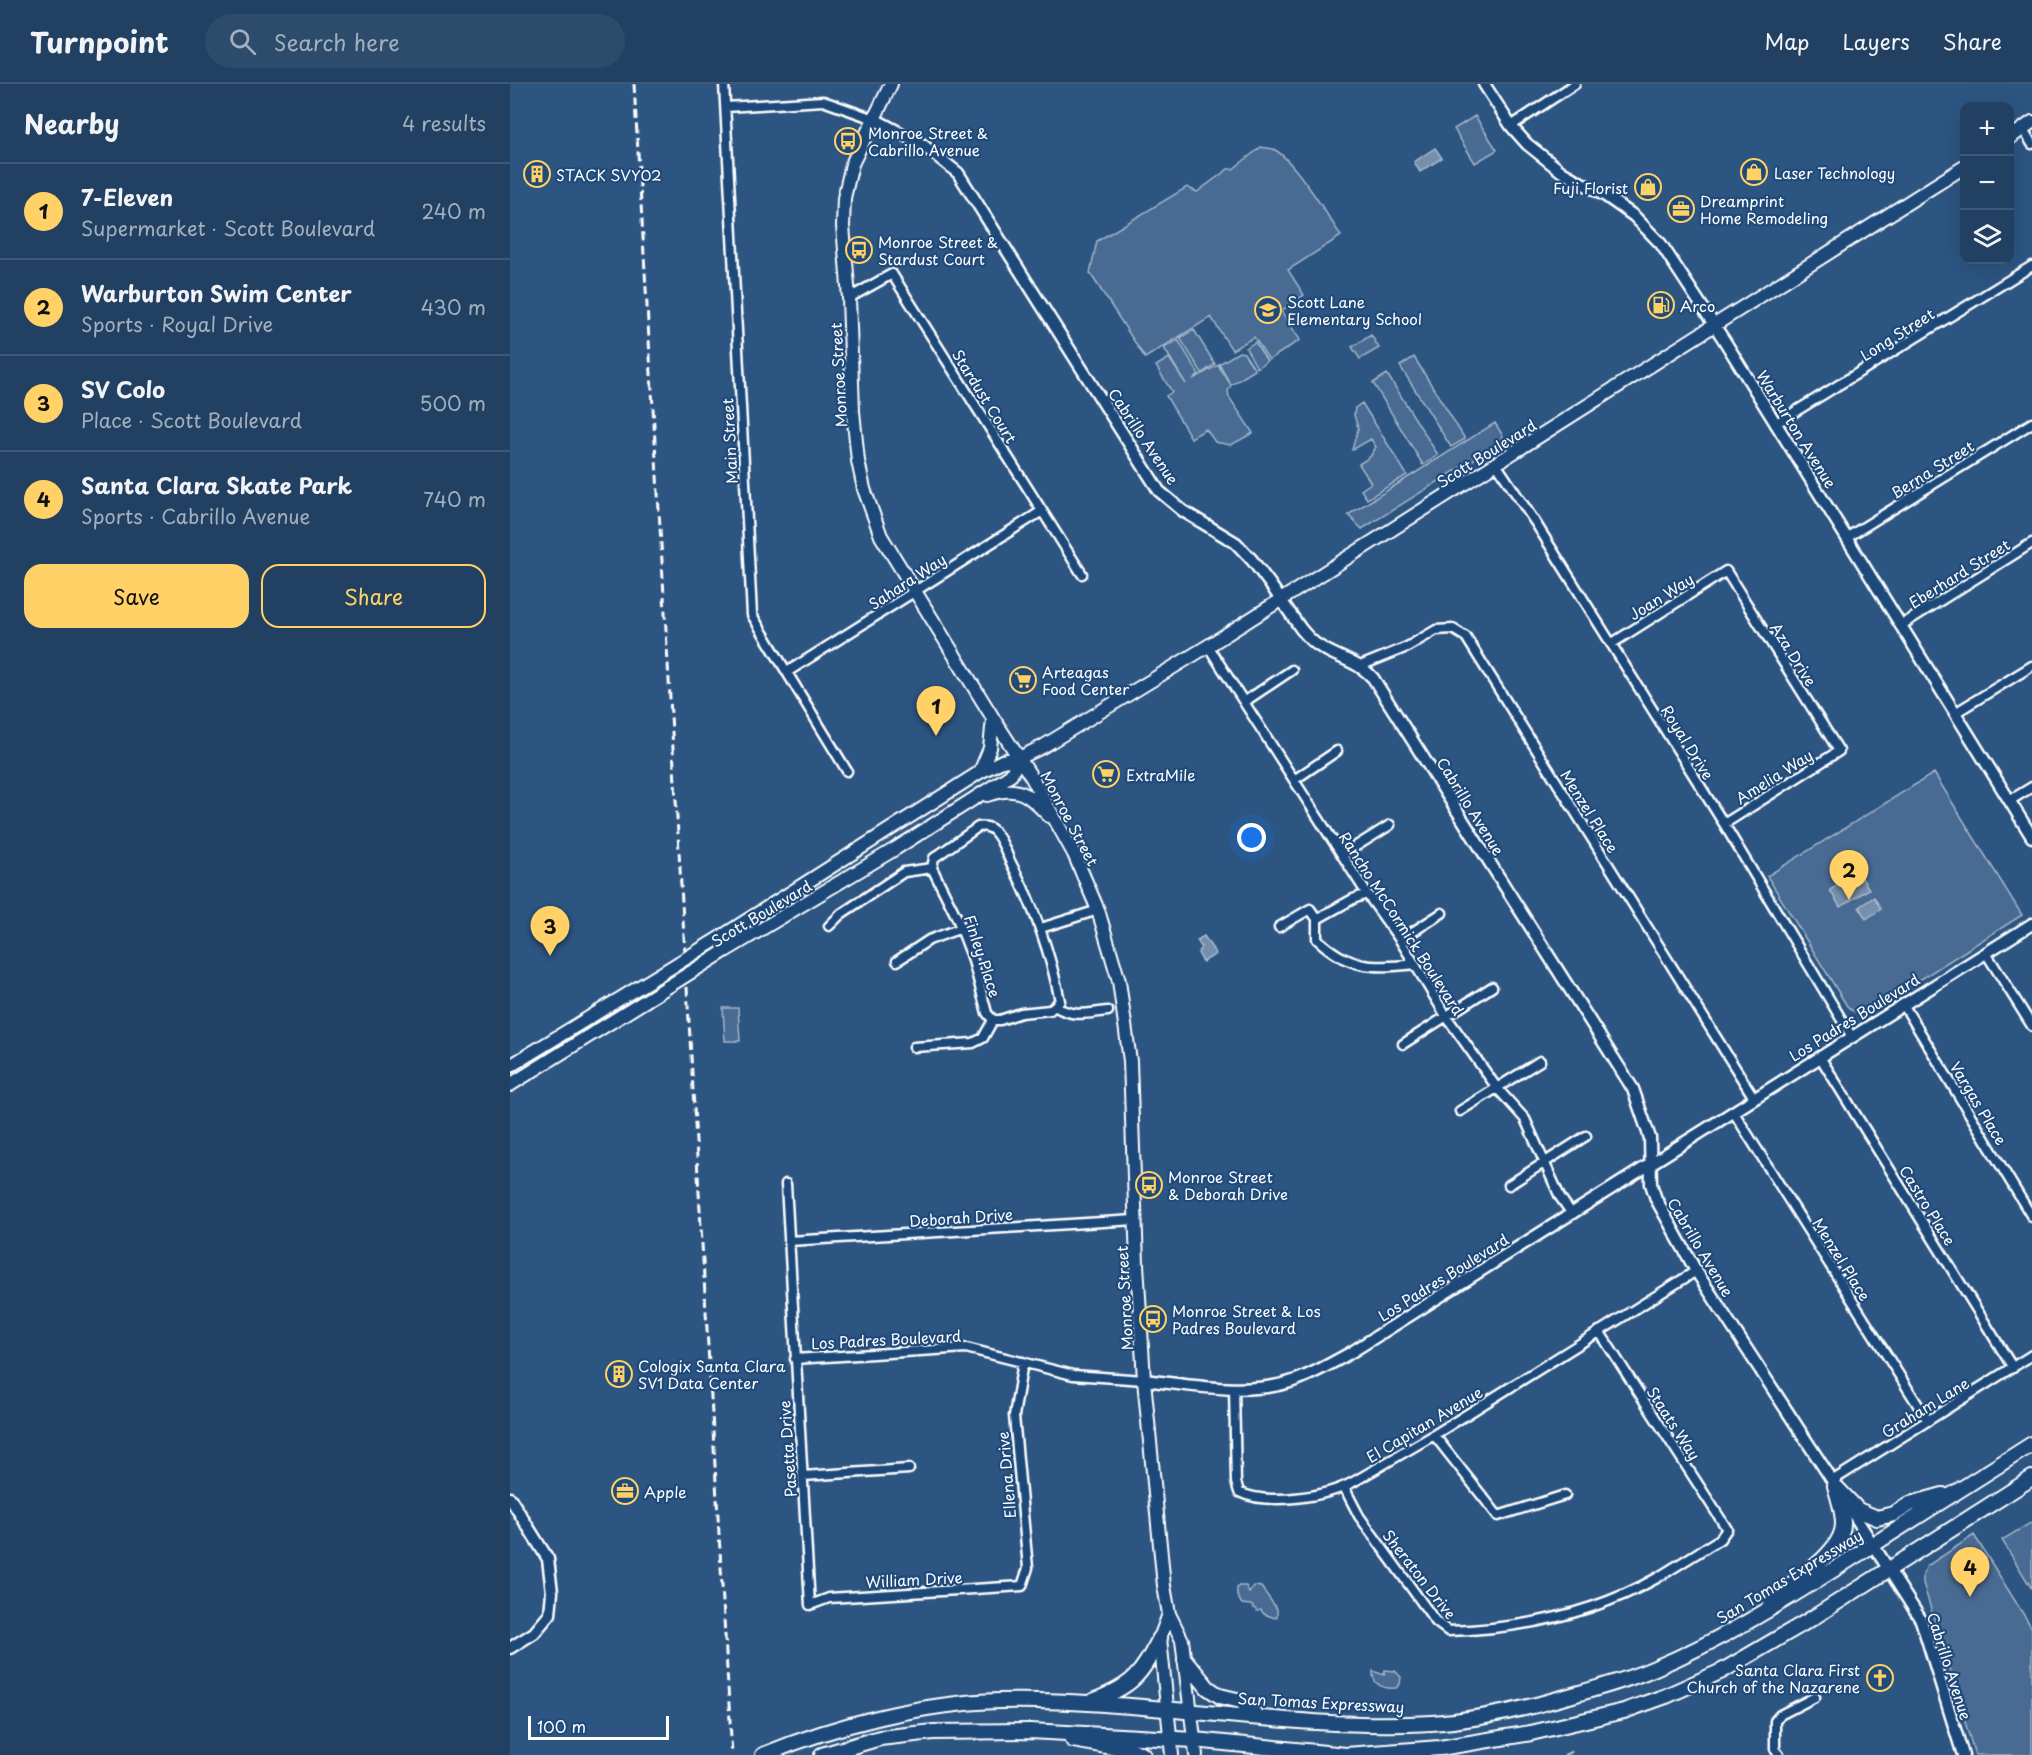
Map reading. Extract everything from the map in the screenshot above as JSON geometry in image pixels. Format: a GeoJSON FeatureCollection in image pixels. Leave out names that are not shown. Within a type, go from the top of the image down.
{"type":"FeatureCollection","features":[{"type":"Feature","properties":{"kind":"highway","name":"San Tomas Expressway"},"geometry":{"type":"LineString","coordinates":[[767,1753],[822,1733],[875,1719],[998,1701],[1087,1703],[1328,1722],[1434,1722],[1523,1709],[1610,1685],[1653,1669],[1735,1628],[1872,1546],[2032,1444]]}},
{"type":"Feature","properties":{"kind":"highway"},"geometry":{"type":"LineString","coordinates":[[822,1755],[880,1738],[933,1732],[1030,1731],[1170,1738],[1345,1755],[1440,1748],[1490,1741],[1624,1711],[1666,1696],[1722,1671],[1755,1653],[2032,1478]]}},
{"type":"Feature","properties":{"kind":"highway"},"geometry":{"type":"LineString","coordinates":[[1834,1483],[1858,1510],[1877,1518],[1894,1514],[1910,1504],[1957,1491]]}},
{"type":"Feature","properties":{"kind":"highway"},"geometry":{"type":"LineString","coordinates":[[1735,1628],[1835,1546],[1844,1523],[1834,1483]]}},
{"type":"Feature","properties":{"kind":"highway"},"geometry":{"type":"LineString","coordinates":[[1087,1703],[1131,1683],[1147,1663],[1160,1638]]}},
{"type":"Feature","properties":{"kind":"highway"},"geometry":{"type":"LineString","coordinates":[[1185,1660],[1208,1688],[1220,1696],[1241,1701],[1258,1717]]}},
{"type":"Feature","properties":{"kind":"highway"},"geometry":{"type":"LineString","coordinates":[[1030,1731],[1134,1751],[1143,1755]]}},
{"type":"Feature","properties":{"kind":"main road","name":"Monroe Street"},"geometry":{"type":"LineString","coordinates":[[891,84],[852,164],[844,198],[843,226],[849,298],[853,411],[858,461],[864,489],[881,536],[1061,828],[1098,910],[1119,981],[1130,1061],[1135,1220],[1144,1380],[1164,1586],[1169,1614],[1182,1640],[1196,1755]]}},
{"type":"Feature","properties":{"kind":"main road"},"geometry":{"type":"LineString","coordinates":[[2014,135],[2027,126]]}},
{"type":"Feature","properties":{"kind":"main road","name":"Scott Boulevard"},"geometry":{"type":"LineString","coordinates":[[510,1066],[724,935],[980,772],[1002,761],[1019,759],[1061,736],[1208,646],[1960,170]]}},
{"type":"Feature","properties":{"kind":"main road"},"geometry":{"type":"LineString","coordinates":[[980,772],[990,748],[993,718]]}},
{"type":"Feature","properties":{"kind":"main road","name":"Scott Boulevard"},"geometry":{"type":"LineString","coordinates":[[510,1085],[725,951],[895,849],[1011,775],[1019,759]]}},
{"type":"Feature","properties":{"kind":"main road"},"geometry":{"type":"LineString","coordinates":[[966,803],[1000,790],[1016,790],[1031,797],[1061,828]]}},
{"type":"Feature","properties":{"kind":"main road"},"geometry":{"type":"LineString","coordinates":[[1169,1614],[1160,1638],[1172,1755]]}},
{"type":"Feature","properties":{"kind":"street","name":"Main Street"},"geometry":{"type":"LineString","coordinates":[[724,84],[752,615],[847,771]]}},
{"type":"Feature","properties":{"kind":"street","name":"Warburton Avenue"},"geometry":{"type":"LineString","coordinates":[[1484,84],[1510,126],[1527,144],[1562,172],[1607,197],[1639,221],[1661,244],[1714,324],[2032,837]]}},
{"type":"Feature","properties":{"kind":"street"},"geometry":{"type":"LineString","coordinates":[[1510,126],[1575,84]]}},
{"type":"Feature","properties":{"kind":"street","name":"Cabrillo Avenue"},"geometry":{"type":"LineString","coordinates":[[726,107],[823,101],[874,119],[923,145],[958,173],[1159,490],[1184,511],[1236,543],[1252,560],[1300,629],[1318,646],[1360,666],[1373,678],[1633,1089],[1650,1138],[1651,1184],[1656,1198],[1696,1271],[1921,1620],[1963,1755]]}},
{"type":"Feature","properties":{"kind":"street"},"geometry":{"type":"LineString","coordinates":[[2027,126],[2032,144]]}},
{"type":"Feature","properties":{"kind":"street","name":"Long Street"},"geometry":{"type":"LineString","coordinates":[[1775,424],[2032,266]]}},
{"type":"Feature","properties":{"kind":"street","name":"Stardust Court"},"geometry":{"type":"LineString","coordinates":[[849,298],[892,274],[1082,574]]}},
{"type":"Feature","properties":{"kind":"street","name":"Berna Street"},"geometry":{"type":"LineString","coordinates":[[1846,538],[2032,423]]}},
{"type":"Feature","properties":{"kind":"street","name":"Royal Drive"},"geometry":{"type":"LineString","coordinates":[[1496,464],[1535,522],[1724,824],[1852,1037]]}},
{"type":"Feature","properties":{"kind":"street","name":"Sahara Way"},"geometry":{"type":"LineString","coordinates":[[788,672],[1042,512]]}},
{"type":"Feature","properties":{"kind":"street","name":"Eberhard Street"},"geometry":{"type":"LineString","coordinates":[[1900,626],[2032,543]]}},
{"type":"Feature","properties":{"kind":"street","name":"Joan Way"},"geometry":{"type":"LineString","coordinates":[[1611,644],[1726,571]]}},
{"type":"Feature","properties":{"kind":"street","name":"Aza Drive"},"geometry":{"type":"LineString","coordinates":[[1726,571],[1839,751]]}},
{"type":"Feature","properties":{"kind":"street","name":"Menzel Place"},"geometry":{"type":"LineString","coordinates":[[1360,666],[1407,647],[1436,630],[1453,629],[1466,637],[1754,1098]]}},
{"type":"Feature","properties":{"kind":"street","name":"Rancho McCormick Boulevard"},"geometry":{"type":"LineString","coordinates":[[1208,646],[1367,894],[1400,940],[1446,1016],[1497,1088],[1525,1119],[1560,1197],[1572,1215]]}},
{"type":"Feature","properties":{"kind":"street"},"geometry":{"type":"LineString","coordinates":[[1955,713],[2032,666]]}},
{"type":"Feature","properties":{"kind":"street"},"geometry":{"type":"LineString","coordinates":[[1244,702],[1292,670]]}},
{"type":"Feature","properties":{"kind":"street"},"geometry":{"type":"LineString","coordinates":[[1294,780],[1337,751]]}},
{"type":"Feature","properties":{"kind":"street","name":"Amelia Way"},"geometry":{"type":"LineString","coordinates":[[1724,824],[1839,751]]}},
{"type":"Feature","properties":{"kind":"street"},"geometry":{"type":"LineString","coordinates":[[2009,801],[2032,787]]}},
{"type":"Feature","properties":{"kind":"street"},"geometry":{"type":"LineString","coordinates":[[1342,855],[1390,825]]}},
{"type":"Feature","properties":{"kind":"street"},"geometry":{"type":"LineString","coordinates":[[829,926],[841,914],[904,872],[932,868],[934,858],[978,827],[985,826],[994,831],[1023,884],[1041,928],[1060,1001],[1050,1010],[1021,1013],[993,1020],[983,1038],[973,1043],[914,1047]]}},
{"type":"Feature","properties":{"kind":"street","name":"Finley Place"},"geometry":{"type":"LineString","coordinates":[[932,868],[961,928],[972,957],[987,1013],[993,1020]]}},
{"type":"Feature","properties":{"kind":"street"},"geometry":{"type":"LineString","coordinates":[[1317,919],[1367,894]]}},
{"type":"Feature","properties":{"kind":"street"},"geometry":{"type":"LineString","coordinates":[[1279,927],[1310,909],[1317,919],[1317,939],[1331,952],[1353,963],[1382,968],[1415,964]]}},
{"type":"Feature","properties":{"kind":"street"},"geometry":{"type":"LineString","coordinates":[[1041,928],[1098,910]]}},
{"type":"Feature","properties":{"kind":"street"},"geometry":{"type":"LineString","coordinates":[[1400,940],[1442,913]]}},
{"type":"Feature","properties":{"kind":"street","name":"Los Padres Boulevard"},"geometry":{"type":"LineString","coordinates":[[795,1359],[966,1348],[1072,1375],[1234,1389],[1294,1381],[1350,1353],[2032,924]]}},
{"type":"Feature","properties":{"kind":"street"},"geometry":{"type":"LineString","coordinates":[[897,961],[929,940],[961,928]]}},
{"type":"Feature","properties":{"kind":"street"},"geometry":{"type":"LineString","coordinates":[[1986,953],[2032,1026]]}},
{"type":"Feature","properties":{"kind":"street"},"geometry":{"type":"LineString","coordinates":[[1403,1044],[1491,987]]}},
{"type":"Feature","properties":{"kind":"street","name":"Vargas Place"},"geometry":{"type":"LineString","coordinates":[[1903,1004],[2032,1216]]}},
{"type":"Feature","properties":{"kind":"street"},"geometry":{"type":"LineString","coordinates":[[1056,1007],[1068,1014],[1108,1011]]}},
{"type":"Feature","properties":{"kind":"street","name":"Castro Place"},"geometry":{"type":"LineString","coordinates":[[1820,1057],[2013,1368]]}},
{"type":"Feature","properties":{"kind":"street"},"geometry":{"type":"LineString","coordinates":[[1460,1111],[1540,1061]]}},
{"type":"Feature","properties":{"kind":"street","name":"Menzel Place"},"geometry":{"type":"LineString","coordinates":[[1733,1111],[1928,1421]]}},
{"type":"Feature","properties":{"kind":"street"},"geometry":{"type":"LineString","coordinates":[[1509,1185],[1586,1136]]}},
{"type":"Feature","properties":{"kind":"street","name":"Pasetta Drive"},"geometry":{"type":"LineString","coordinates":[[786,1184],[810,1605]]}},
{"type":"Feature","properties":{"kind":"street","name":"Deborah Drive"},"geometry":{"type":"LineString","coordinates":[[789,1241],[1135,1220]]}},
{"type":"Feature","properties":{"kind":"street","name":"El Capitan Avenue"},"geometry":{"type":"LineString","coordinates":[[1234,1389],[1236,1482],[1239,1492],[1249,1497],[1311,1497],[1344,1487],[1434,1435],[1696,1271]]}},
{"type":"Feature","properties":{"kind":"street","name":"Staats Way"},"geometry":{"type":"LineString","coordinates":[[1599,1331],[1726,1529]]}},
{"type":"Feature","properties":{"kind":"street","name":"Graham Lane"},"geometry":{"type":"LineString","coordinates":[[1834,1483],[2032,1355]]}},
{"type":"Feature","properties":{"kind":"street","name":"Ellena Drive"},"geometry":{"type":"LineString","coordinates":[[1022,1586],[1028,1568],[1014,1416],[1023,1362]]}},
{"type":"Feature","properties":{"kind":"street"},"geometry":{"type":"LineString","coordinates":[[1434,1435],[1498,1516],[1564,1495]]}},
{"type":"Feature","properties":{"kind":"street"},"geometry":{"type":"LineString","coordinates":[[803,1476],[909,1469]]}},
{"type":"Feature","properties":{"kind":"street","name":"Sheraton Drive"},"geometry":{"type":"LineString","coordinates":[[1344,1487],[1359,1515],[1436,1622],[1448,1631],[1483,1630],[1539,1622],[1611,1599],[1656,1578],[1720,1539],[1726,1529]]}},
{"type":"Feature","properties":{"kind":"street"},"geometry":{"type":"LineString","coordinates":[[510,1498],[548,1559],[552,1592],[550,1614],[534,1633],[510,1648]]}},
{"type":"Feature","properties":{"kind":"street","name":"William Drive"},"geometry":{"type":"LineString","coordinates":[[810,1605],[829,1598],[1022,1586]]}},
{"type":"Feature","properties":{"kind":"street"},"geometry":{"type":"LineString","coordinates":[[1779,1755],[1776,1749],[1775,1721],[1780,1715],[1815,1697]]}},
{"type":"Feature","properties":{"kind":"shaded area"},"geometry":{"type":"Polygon","coordinates":[[[1475,116],[1497,150],[1475,163],[1454,129],[1475,116]]]}},
{"type":"Feature","properties":{"kind":"shaded area"},"geometry":{"type":"Polygon","coordinates":[[[1261,147],[1275,150],[1283,156],[1310,189],[1341,236],[1288,270],[1304,295],[1281,311],[1300,340],[1269,360],[1254,337],[1232,350],[1211,317],[1145,358],[1090,273],[1097,241],[1187,187],[1197,192],[1228,169],[1233,169],[1261,147]]]}},
{"type":"Feature","properties":{"kind":"shaded area"},"geometry":{"type":"Polygon","coordinates":[[[1435,148],[1442,158],[1420,172],[1414,162],[1435,148]]]}},
{"type":"Feature","properties":{"kind":"shaded area"},"geometry":{"type":"Polygon","coordinates":[[[1194,330],[1215,364],[1202,373],[1180,338],[1194,330]]]}},
{"type":"Feature","properties":{"kind":"shaded area"},"geometry":{"type":"Polygon","coordinates":[[[1371,335],[1379,348],[1360,359],[1352,347],[1371,335]]]}},
{"type":"Feature","properties":{"kind":"shaded area"},"geometry":{"type":"Polygon","coordinates":[[[1178,340],[1199,374],[1193,379],[1218,365],[1231,385],[1228,391],[1229,397],[1253,433],[1231,445],[1215,442],[1206,429],[1191,438],[1166,396],[1172,392],[1156,366],[1169,358],[1186,384],[1164,348],[1178,340]]]}},
{"type":"Feature","properties":{"kind":"shaded area"},"geometry":{"type":"Polygon","coordinates":[[[1255,342],[1267,361],[1257,368],[1246,348],[1255,342]]]}},
{"type":"Feature","properties":{"kind":"shaded area"},"geometry":{"type":"Polygon","coordinates":[[[1239,352],[1244,353],[1255,370],[1231,385],[1219,364],[1239,352]]]}},
{"type":"Feature","properties":{"kind":"shaded area"},"geometry":{"type":"Polygon","coordinates":[[[1414,357],[1465,439],[1451,447],[1400,366],[1414,357]]]}},
{"type":"Feature","properties":{"kind":"shaded area"},"geometry":{"type":"Polygon","coordinates":[[[1387,374],[1438,455],[1423,465],[1373,383],[1387,374]]]}},
{"type":"Feature","properties":{"kind":"shaded area"},"geometry":{"type":"Polygon","coordinates":[[[1362,403],[1407,475],[1367,499],[1361,490],[1371,483],[1359,464],[1370,457],[1376,447],[1371,439],[1352,450],[1358,428],[1354,415],[1355,408],[1362,403]]]}},
{"type":"Feature","properties":{"kind":"shaded area"},"geometry":{"type":"Polygon","coordinates":[[[1495,423],[1503,436],[1500,443],[1362,529],[1348,515],[1495,423]]]}},
{"type":"Feature","properties":{"kind":"shaded area"},"geometry":{"type":"Polygon","coordinates":[[[1934,773],[2022,915],[1869,1012],[1857,1013],[1847,1006],[1767,876],[1934,773]]]}},
{"type":"Feature","properties":{"kind":"shaded area"},"geometry":{"type":"Polygon","coordinates":[[[1858,872],[1869,889],[1840,907],[1830,890],[1858,872]]]}},
{"type":"Feature","properties":{"kind":"shaded area"},"geometry":{"type":"Polygon","coordinates":[[[1874,897],[1881,909],[1866,919],[1859,907],[1874,897]]]}},
{"type":"Feature","properties":{"kind":"shaded area"},"geometry":{"type":"Polygon","coordinates":[[[1204,936],[1216,954],[1203,962],[1198,953],[1201,947],[1197,940],[1204,936]]]}},
{"type":"Feature","properties":{"kind":"shaded area"},"geometry":{"type":"Polygon","coordinates":[[[723,1008],[738,1008],[740,1041],[725,1041],[723,1008]]]}},
{"type":"Feature","properties":{"kind":"shaded area"},"geometry":{"type":"Polygon","coordinates":[[[2032,1522],[2032,1589],[2002,1540],[2032,1522]]]}},
{"type":"Feature","properties":{"kind":"shaded area"},"geometry":{"type":"Polygon","coordinates":[[[1974,1535],[2032,1628],[2032,1755],[1975,1755],[1923,1583],[1923,1574],[1927,1566],[1974,1535]]]}},
{"type":"Feature","properties":{"kind":"shaded area"},"geometry":{"type":"Polygon","coordinates":[[[1239,1586],[1246,1586],[1249,1593],[1254,1586],[1261,1587],[1277,1609],[1277,1617],[1264,1614],[1261,1610],[1257,1611],[1251,1605],[1242,1604],[1237,1596],[1239,1586]]]}},
{"type":"Feature","properties":{"kind":"shaded area"},"geometry":{"type":"Polygon","coordinates":[[[1385,1670],[1395,1671],[1401,1677],[1400,1684],[1396,1688],[1383,1687],[1374,1680],[1373,1671],[1384,1675],[1385,1670]]]}},
{"type":"Feature","properties":{"kind":"waterway"},"geometry":{"type":"LineString","coordinates":[[1565,1755],[1571,1752]]}},
{"type":"Feature","properties":{"kind":"railway"},"geometry":{"type":"LineString","coordinates":[[634,84],[732,1755]]}},
{"type":"Feature","properties":{"kind":"place","name":"Monroe Street & Cabrillo Avenue"},"geometry":{"type":"Point","coordinates":[848,141]}},
{"type":"Feature","properties":{"kind":"place","name":"Laser Technology"},"geometry":{"type":"Point","coordinates":[1754,172]}},
{"type":"Feature","properties":{"kind":"place","name":"STACK SVY02"},"geometry":{"type":"Point","coordinates":[537,174]}},
{"type":"Feature","properties":{"kind":"place","name":"Fuji Florist"},"geometry":{"type":"Point","coordinates":[1648,187]}},
{"type":"Feature","properties":{"kind":"place","name":"Dreamprint Home Remodeling"},"geometry":{"type":"Point","coordinates":[1681,209]}},
{"type":"Feature","properties":{"kind":"place","name":"Monroe Street & Stardust Court"},"geometry":{"type":"Point","coordinates":[859,250]}},
{"type":"Feature","properties":{"kind":"place","name":"Arco"},"geometry":{"type":"Point","coordinates":[1661,305]}},
{"type":"Feature","properties":{"kind":"place","name":"Scott Lane Elementary School"},"geometry":{"type":"Point","coordinates":[1268,310]}},
{"type":"Feature","properties":{"kind":"place","name":"Arteagas Food Center"},"geometry":{"type":"Point","coordinates":[1023,680]}},
{"type":"Feature","properties":{"kind":"place","name":"7-Eleven"},"geometry":{"type":"Point","coordinates":[936,736]}},
{"type":"Feature","properties":{"kind":"place","name":"ExtraMile"},"geometry":{"type":"Point","coordinates":[1106,774]}},
{"type":"Feature","properties":{"kind":"place","name":"Warburton Swim Center"},"geometry":{"type":"Point","coordinates":[1849,900]}},
{"type":"Feature","properties":{"kind":"place","name":"SV Colo"},"geometry":{"type":"Point","coordinates":[550,956]}},
{"type":"Feature","properties":{"kind":"place","name":"Monroe Street & Deborah Drive"},"geometry":{"type":"Point","coordinates":[1149,1185]}},
{"type":"Feature","properties":{"kind":"place","name":"Monroe Street & Los Padres Boulevard"},"geometry":{"type":"Point","coordinates":[1153,1319]}},
{"type":"Feature","properties":{"kind":"place","name":"Cologix Santa Clara SV1 Data Center"},"geometry":{"type":"Point","coordinates":[619,1374]}},
{"type":"Feature","properties":{"kind":"place","name":"Apple"},"geometry":{"type":"Point","coordinates":[625,1491]}},
{"type":"Feature","properties":{"kind":"place","name":"Santa Clara Skate Park"},"geometry":{"type":"Point","coordinates":[1970,1597]}},
{"type":"Feature","properties":{"kind":"place","name":"Santa Clara First Church of the Nazarene"},"geometry":{"type":"Point","coordinates":[1880,1678]}}]}
